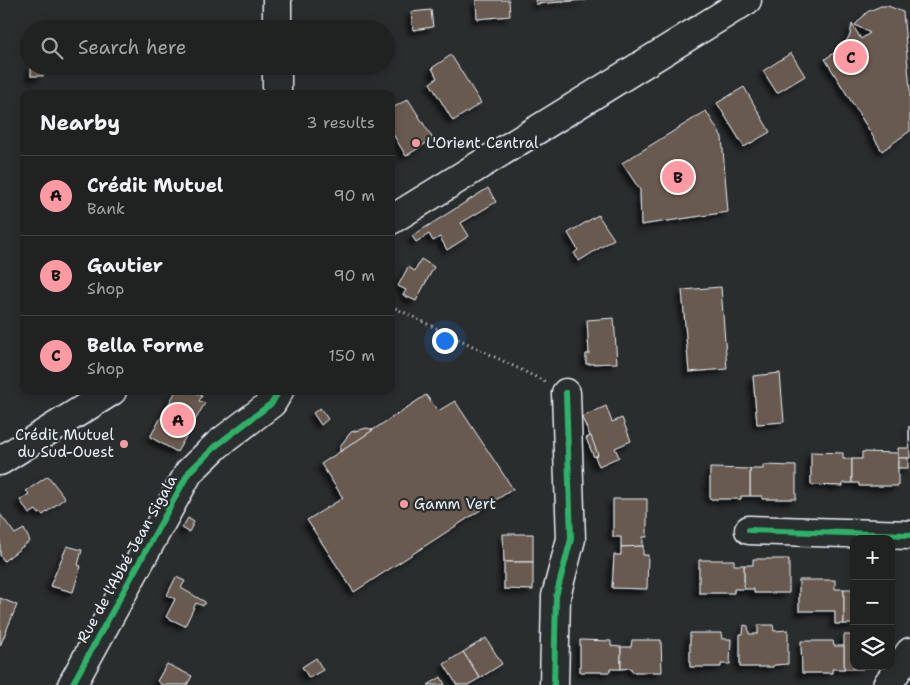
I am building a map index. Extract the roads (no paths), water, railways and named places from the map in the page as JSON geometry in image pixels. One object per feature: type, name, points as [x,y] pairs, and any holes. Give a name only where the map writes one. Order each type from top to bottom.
[{"type":"street","points":[[276,0],[277,20]]},
{"type":"street","points":[[395,218],[747,0]]},
{"type":"street","points":[[277,75],[277,90]]},
{"type":"street","points":[[554,685],[556,596],[571,539],[566,393]]},
{"type":"street","points":[[0,461],[106,395]]},
{"type":"street","name":"Rue de l'Abbé Jean Sigala","points":[[72,685],[189,472],[217,445],[272,403],[277,395]]},
{"type":"street","points":[[749,530],[910,536]]},
{"type":"street","points":[[887,685],[910,652]]},
{"type":"place","name":"Bella Forme","points":[[851,57]]},
{"type":"place","name":"L'Orient Central","points":[[416,143]]},
{"type":"place","name":"Gautier","points":[[678,177]]},
{"type":"place","name":"Crédit Mutuel","points":[[178,420]]},
{"type":"place","name":"Crédit Mutuel du Sud-Ouest","points":[[124,444]]},
{"type":"place","name":"Gamm Vert","points":[[404,504]]}]
